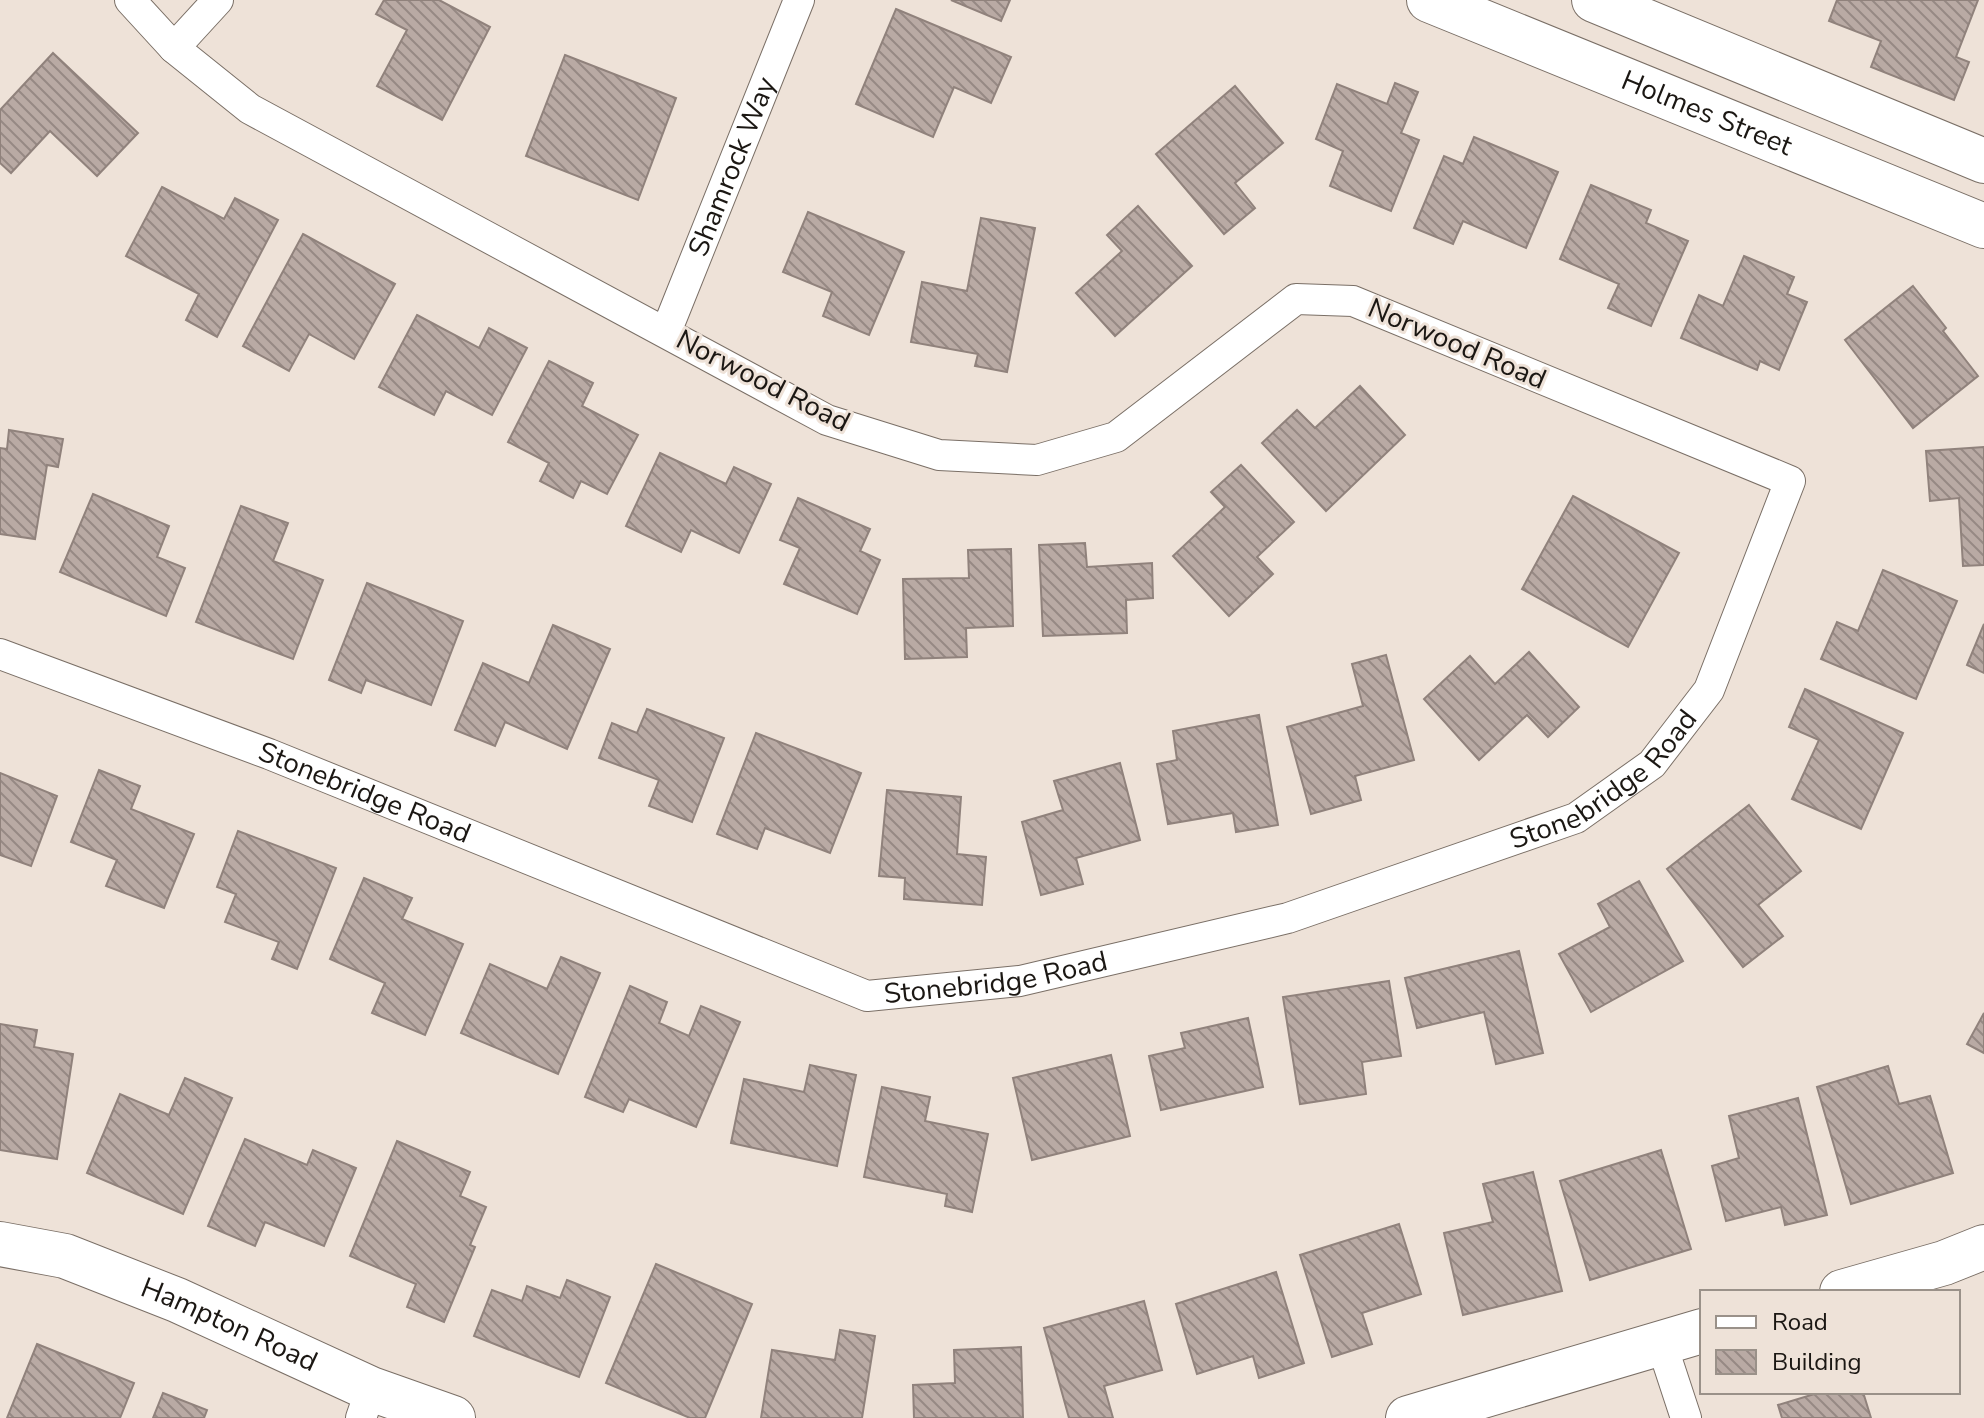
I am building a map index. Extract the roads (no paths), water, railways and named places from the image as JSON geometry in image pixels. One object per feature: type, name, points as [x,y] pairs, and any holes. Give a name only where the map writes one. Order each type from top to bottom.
[{"type":"main road","name":"Holmes Street","points":[[1429,0],[1984,226]]},
{"type":"main road","points":[[1594,0],[1984,161]]},
{"type":"main road","name":"Hampton Road","points":[[0,1244],[65,1256],[177,1300],[366,1404],[453,1418]]},
{"type":"main road","points":[[1849,1290],[1944,1263],[1984,1247]]},
{"type":"main road","points":[[1408,1418],[1682,1336]]},
{"type":"street","name":"Norwood Road","points":[[130,0],[174,48],[250,109],[827,420],[939,455],[1037,460],[1116,437],[1296,299],[1353,301],[1790,481]]},
{"type":"street","points":[[174,48],[218,0]]},
{"type":"street","name":"Shamrock Way","points":[[666,332],[799,0]]},
{"type":"street","name":"Stonebridge Road","points":[[0,654],[269,754],[867,996],[1020,981],[1288,918],[1576,818],[1652,764],[1709,690],[1790,481]]},
{"type":"street","points":[[1682,1336],[1686,1418]]}]
